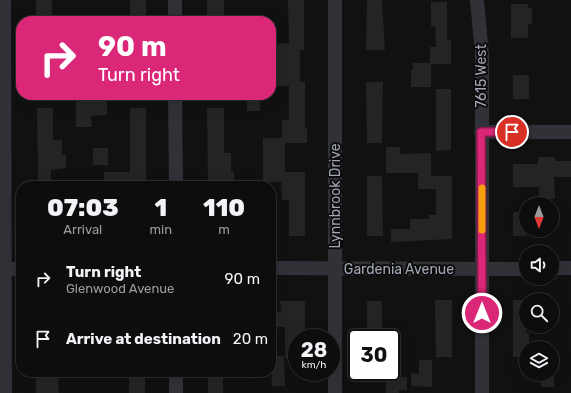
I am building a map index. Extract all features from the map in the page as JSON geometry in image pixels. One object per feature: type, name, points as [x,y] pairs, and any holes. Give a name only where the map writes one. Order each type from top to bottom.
[{"type":"street","points":[[4,0],[3,269],[5,393]]},
{"type":"street","points":[[175,0],[175,16]]},
{"type":"street","name":"Lynnbrook Drive","points":[[335,0],[335,393]]},
{"type":"street","name":"7615 West","points":[[477,0],[482,54],[482,393]]},
{"type":"street","points":[[176,100],[176,181]]},
{"type":"street","points":[[481,132],[571,132]]},
{"type":"street","name":"Gardenia Avenue","points":[[276,268],[519,268]]},
{"type":"street","points":[[559,268],[571,268]]},
{"type":"street","points":[[3,269],[16,269]]},
{"type":"street","points":[[176,377],[176,393]]},
{"type":"building","points":[[36,0],[52,0],[52,16],[36,16]]},
{"type":"building","points":[[130,0],[146,0],[146,16],[130,16]]},
{"type":"building","points":[[207,0],[224,0],[224,16],[207,16]]},
{"type":"building","points":[[288,0],[304,0],[304,50],[300,50],[300,82],[305,82],[305,128],[307,128],[307,143],[285,143],[285,172],[305,172],[305,236],[289,236],[289,200],[282,200],[281,182],[263,181],[263,138],[282,138],[282,120],[289,120],[289,86],[276,86],[276,44],[289,43]]},
{"type":"building","points":[[367,0],[382,0],[385,50],[366,50]]},
{"type":"building","points":[[431,2],[447,2],[447,40],[451,40],[451,64],[431,64],[431,87],[411,87],[411,70],[413,70],[413,63],[430,63],[430,47],[436,47],[435,26],[431,26]]},
{"type":"building","points":[[511,4],[528,4],[528,8],[532,8],[532,24],[528,24],[528,38],[511,38]]},
{"type":"building","points":[[513,75],[529,75],[529,99],[513,99]]},
{"type":"building","points":[[366,82],[383,82],[382,143],[367,143]]},
{"type":"building","points":[[436,89],[451,89],[451,150],[436,151]]},
{"type":"building","points":[[76,100],[107,100],[107,115],[91,116],[92,127],[76,127]]},
{"type":"building","points":[[247,100],[260,100],[260,111],[247,111]]},
{"type":"building","points":[[37,108],[53,108],[53,140],[62,140],[62,155],[66,155],[66,168],[51,170],[51,181],[38,181]]},
{"type":"building","points":[[130,108],[146,108],[146,181],[104,181],[104,172],[130,172]]},
{"type":"building","points":[[207,108],[224,108],[224,153],[231,153],[231,172],[234,172],[234,181],[208,181]]},
{"type":"building","points":[[386,147],[400,147],[400,154],[431,153],[431,176],[452,176],[452,239],[391,242],[391,229],[410,229],[410,219],[429,219],[429,215],[436,215],[436,189],[418,189],[418,173],[386,173]]},
{"type":"building","points":[[93,148],[108,148],[108,165],[93,165]]},
{"type":"building","points":[[538,157],[555,157],[555,161],[571,161],[571,177],[554,177],[555,197],[539,197],[539,187],[513,187],[513,164],[538,164]]},
{"type":"building","points":[[367,176],[382,176],[383,236],[367,236]]},
{"type":"building","points":[[513,212],[519,212],[519,236],[513,236]]},
{"type":"building","points":[[435,300],[452,300],[452,357],[436,357]]},
{"type":"building","points":[[513,300],[519,300],[519,333],[529,333],[529,341],[519,341],[519,357],[513,357]]},
{"type":"building","points":[[280,301],[305,301],[305,329],[288,329],[288,359],[285,359],[285,327],[276,327],[276,312],[281,312]]},
{"type":"building","points":[[367,301],[382,301],[382,329],[367,329]]},
{"type":"building","points":[[276,356],[284,356],[285,386],[272,386],[272,377],[276,377]]},
{"type":"building","points":[[419,360],[432,360],[432,387],[411,386],[411,373],[419,374]]},
{"type":"building","points":[[36,377],[58,377],[59,393],[36,393]]},
{"type":"building","points":[[129,377],[145,377],[145,393],[129,393]]},
{"type":"building","points":[[208,377],[223,377],[223,393],[208,393]]},
{"type":"building","points":[[400,377],[407,377],[407,390],[399,390],[399,393],[386,393],[386,381],[400,381]]},
{"type":"building","points":[[541,381],[554,381],[554,387],[541,387]]},
{"type":"slow traffic","points":[[482,188],[482,230]]},
{"type":"route","points":[[482,313],[481,132],[512,132]]}]
